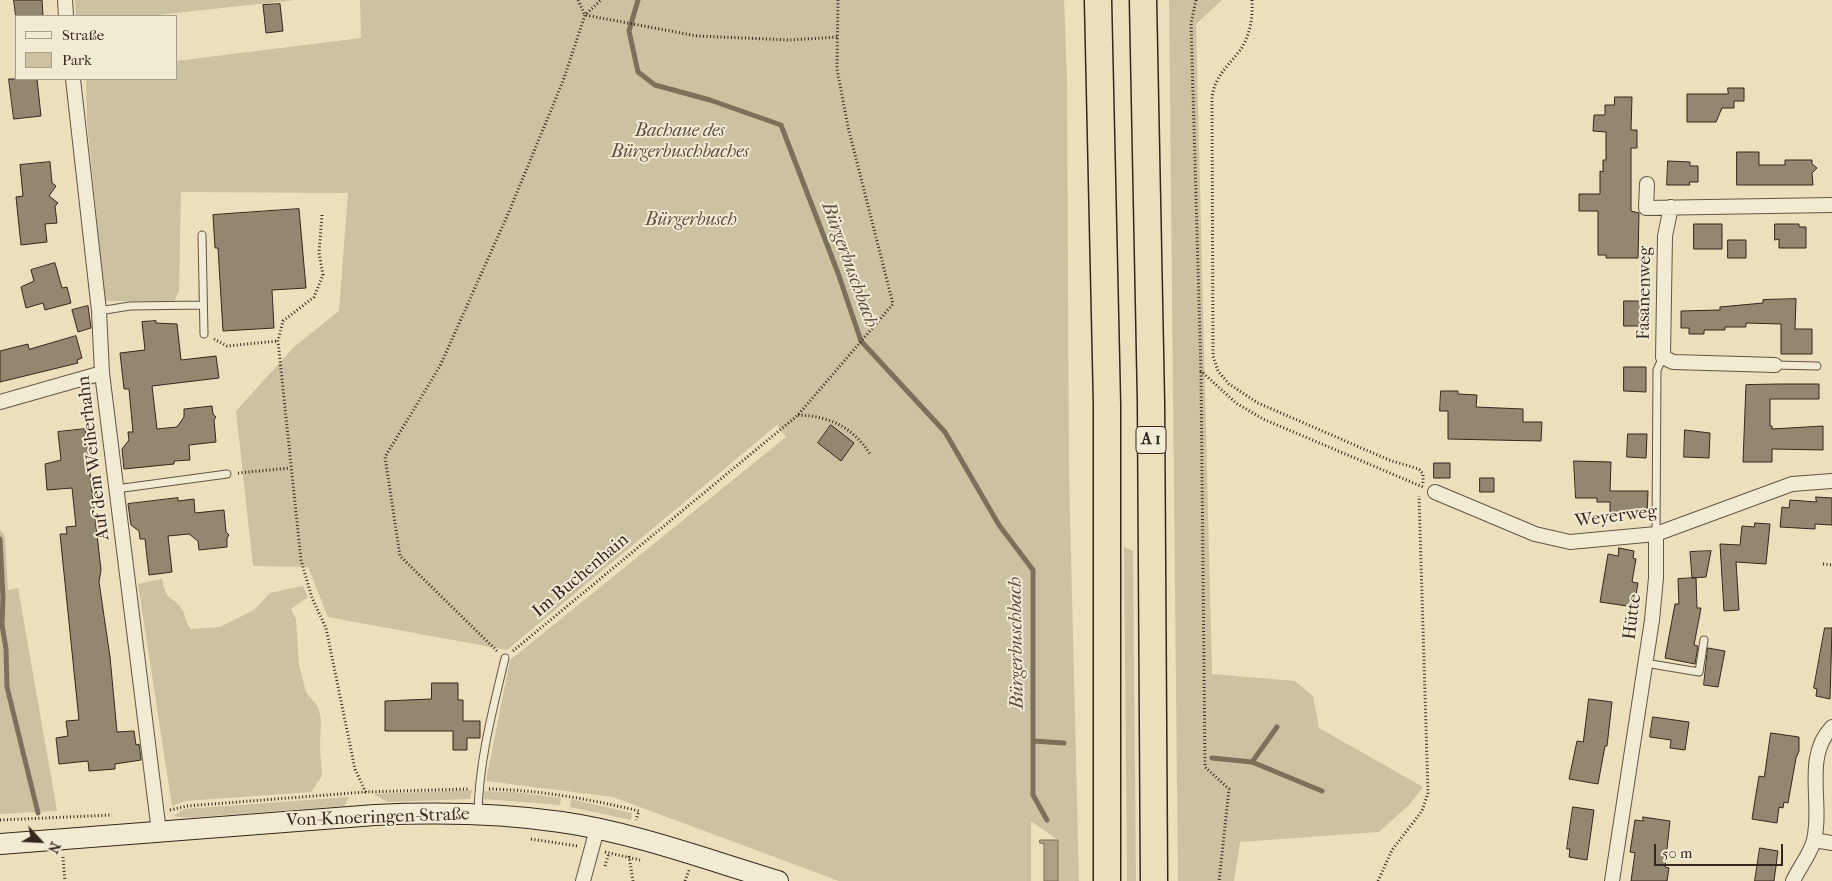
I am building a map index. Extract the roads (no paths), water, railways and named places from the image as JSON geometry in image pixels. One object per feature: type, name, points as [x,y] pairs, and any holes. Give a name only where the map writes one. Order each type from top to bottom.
[{"type":"highway","points":[[1098,0],[1107,404],[1108,881]]},
{"type":"highway","name":"A 1","points":[[1143,0],[1151,402],[1154,881]]},
{"type":"main road","name":"Von-Knoeringen-Straße","points":[[0,844],[374,815],[478,814],[561,822],[597,829],[630,848],[778,881]]},
{"type":"street","points":[[65,0],[66,15]]},
{"type":"street","name":"Auf dem Weiherhahn","points":[[73,80],[99,311],[102,373],[160,832]]},
{"type":"street","points":[[1647,184],[1646,208],[1832,205]]},
{"type":"street","name":"Fasanenweg","points":[[1672,208],[1665,236],[1663,357],[1673,362],[1775,365]]},
{"type":"street","points":[[0,402],[102,373]]},
{"type":"street","name":"Weyerweg","points":[[1428,489],[1535,534],[1570,542],[1656,534],[1778,488],[1792,484],[1832,481]]},
{"type":"street","name":"Hütte","points":[[1612,881],[1656,578],[1656,534]]},
{"type":"street","points":[[1793,881],[1814,840],[1816,757],[1822,740],[1832,727]]},
{"type":"street","points":[[583,881],[597,829]]},
{"type":"street","points":[[1814,840],[1832,843]]},
{"type":"lane","points":[[202,235],[204,334]]},
{"type":"lane","points":[[99,311],[130,306],[203,305]]},
{"type":"lane","name":"Hütte","points":[[1656,534],[1657,370],[1663,357]]},
{"type":"lane","points":[[1775,365],[1817,366]]},
{"type":"lane","points":[[116,489],[227,474]]},
{"type":"lane","points":[[1645,663],[1699,672],[1704,640]]},
{"type":"lane","points":[[478,814],[478,789],[488,730],[505,658]]},
{"type":"waterway","name":"Bürgerbuschbach","points":[[638,0],[629,31],[638,72],[655,85],[710,100],[781,125],[838,273],[861,341],[945,432],[999,525],[1033,570],[1033,795],[1047,820]]},
{"type":"waterway","points":[[0,539],[3,597],[2,625],[6,649],[7,687],[38,813]]},
{"type":"waterway","name":"Bürgerbuschbach","points":[[1252,762],[1277,727]]},
{"type":"waterway","name":"Bürgerbuschbach","points":[[1033,741],[1064,743]]},
{"type":"waterway","name":"Bürgerbuschbach","points":[[1212,758],[1252,762],[1322,791]]},
{"type":"park label","name":"Bachaue des Bürgerbuschbaches","points":[[680,142]]},
{"type":"park label","name":"Bürgerbusch","points":[[691,221]]}]
